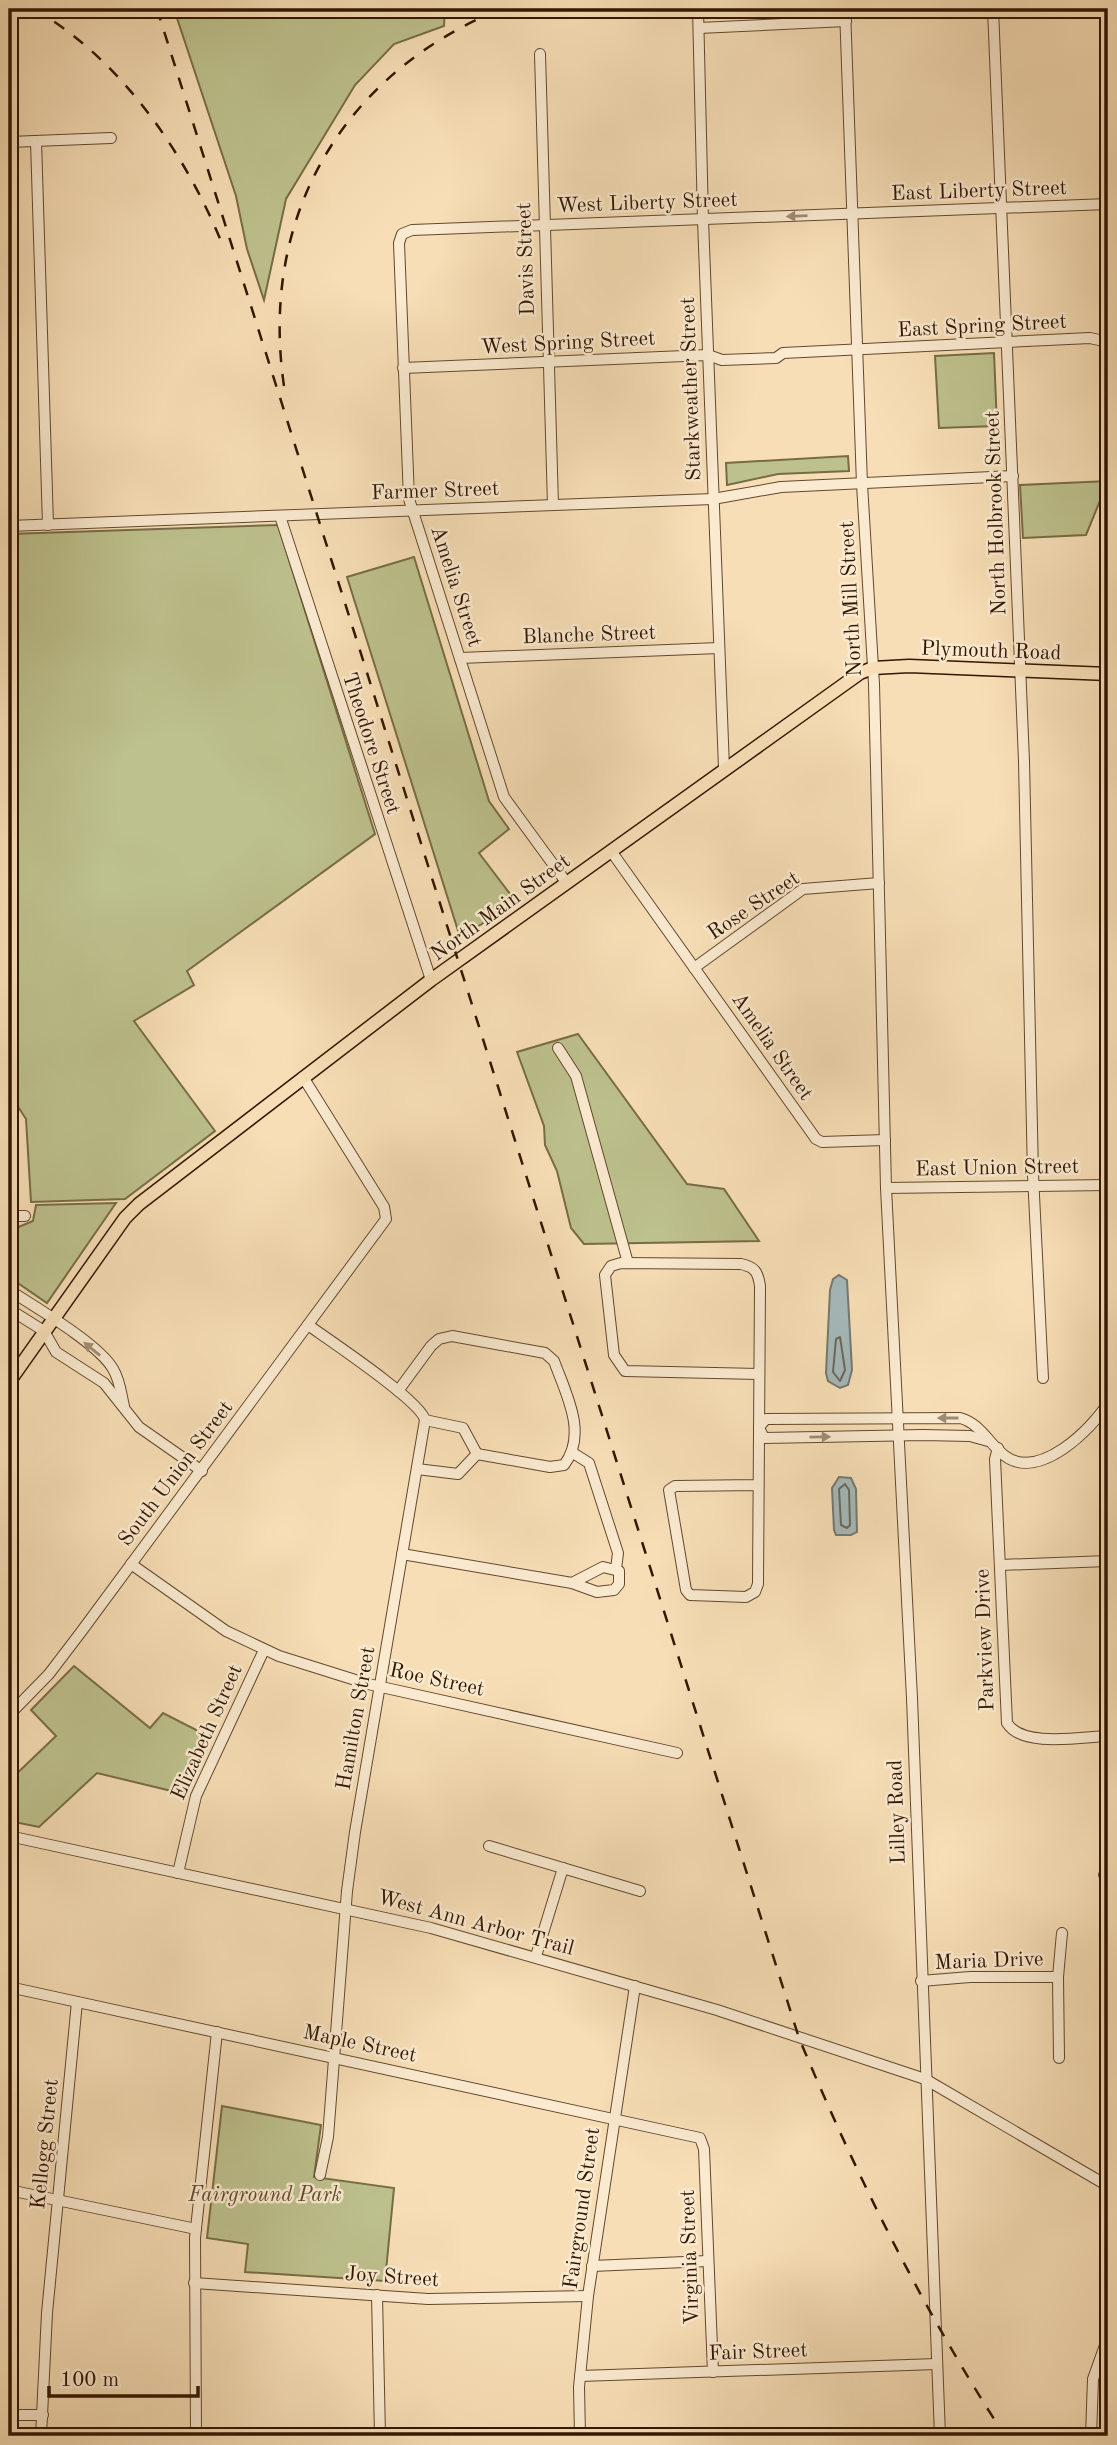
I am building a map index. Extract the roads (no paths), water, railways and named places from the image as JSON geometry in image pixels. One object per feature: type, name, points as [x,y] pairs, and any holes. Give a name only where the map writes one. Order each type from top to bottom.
[{"type":"main road","name":"Plymouth Road","points":[[873,668],[1019,669],[1108,674]]},
{"type":"main road","name":"North Main Street","points":[[9,1382],[125,1218],[158,1189],[431,980],[724,768],[860,673],[873,668]]},
{"type":"street","name":"Starkweather Street","points":[[698,9],[703,220],[724,768]]},
{"type":"street","name":"North Mill Street","points":[[845,9],[862,484],[873,668],[886,1188]]},
{"type":"street","name":"North Holbrook Street","points":[[993,9],[1013,476],[1034,1185],[1043,1378]]},
{"type":"street","points":[[699,28],[846,21]]},
{"type":"street","name":"Davis Street","points":[[540,54],[542,225],[553,505]]},
{"type":"street","points":[[9,142],[111,138]]},
{"type":"street","points":[[36,141],[48,525]]},
{"type":"street","name":"East Liberty Street","points":[[852,214],[1108,204]]},
{"type":"street","name":"West Liberty Street","points":[[402,234],[412,230],[852,214]]},
{"type":"street","name":"Amelia Street","points":[[402,234],[399,243],[408,499],[504,797],[566,882]]},
{"type":"street","name":"East Spring Street","points":[[857,351],[1090,338],[1108,342]]},
{"type":"street","name":"West Spring Street","points":[[403,368],[708,355],[722,360],[776,358],[783,354],[857,351]]},
{"type":"street","name":"Farmer Street","points":[[9,526],[713,499],[781,487],[1013,476]]},
{"type":"street","name":"Theodore Street","points":[[279,516],[431,980]]},
{"type":"street","name":"Blanche Street","points":[[460,658],[719,648]]},
{"type":"street","name":"Amelia Street","points":[[611,851],[818,1141],[884,1140]]},
{"type":"street","name":"Rose Street","points":[[694,968],[803,889],[879,883]]},
{"type":"street","points":[[558,1048],[576,1076],[628,1263]]},
{"type":"street","name":"South Union Street","points":[[9,1715],[49,1674],[384,1223],[386,1211],[303,1077]]},
{"type":"street","name":"East Union Street","points":[[886,1188],[1108,1185]]},
{"type":"street","name":"Lilley Road","points":[[886,1188],[899,1419],[940,2436]]},
{"type":"street","points":[[9,1216],[25,1216]]},
{"type":"street","points":[[758,1485],[675,1486],[669,1490],[686,1590],[691,1595],[746,1597],[755,1592],[758,1485],[759,1427],[760,1286],[758,1274],[752,1266],[628,1263],[611,1266],[605,1275],[614,1355],[625,1371],[759,1374]]},
{"type":"street","points":[[9,1290],[54,1318],[110,1364],[116,1374],[124,1407]]},
{"type":"street","points":[[9,1309],[44,1331],[56,1352],[104,1383],[153,1438],[202,1471]]},
{"type":"street","points":[[308,1325],[424,1412],[425,1420],[464,1429],[477,1454]]},
{"type":"street","points":[[398,1391],[430,1346],[439,1339],[452,1336],[545,1353],[554,1361],[576,1430],[573,1453],[564,1465],[550,1467],[477,1454]]},
{"type":"street","points":[[759,1427],[766,1419],[960,1418],[976,1425],[988,1441],[1016,1461],[1040,1461],[1070,1445],[1090,1428],[1108,1404]]},
{"type":"street","name":"Hamilton Street","points":[[320,2175],[328,2137],[355,1832],[425,1420]]},
{"type":"street","points":[[759,1427],[764,1438],[970,1436],[988,1441]]},
{"type":"street","name":"Parkview Drive","points":[[998,1448],[995,1459],[1005,1716],[1011,1730],[1028,1738],[1108,1736]]},
{"type":"street","points":[[402,1554],[572,1583],[597,1592],[614,1590],[620,1577],[616,1569],[618,1553],[589,1463],[573,1453]]},
{"type":"street","points":[[417,1469],[457,1474],[477,1454]]},
{"type":"street","points":[[1000,1564],[1108,1561]]},
{"type":"street","name":"Roe Street","points":[[131,1564],[226,1631],[264,1650],[380,1686],[677,1754]]},
{"type":"street","points":[[572,1583],[603,1567],[616,1569]]},
{"type":"street","name":"Elizabeth Street","points":[[178,1873],[196,1796],[264,1650]]},
{"type":"street","name":"West Ann Arbor Trail","points":[[9,1836],[347,1909],[536,1956],[635,1986],[925,2079],[1108,2186]]},
{"type":"street","points":[[489,1846],[640,1891]]},
{"type":"street","points":[[536,1956],[563,1868]]},
{"type":"street","name":"Maria Drive","points":[[1059,2058],[1058,1977],[1062,1933]]},
{"type":"street","name":"Maria Drive","points":[[921,1981],[970,1977],[1058,1977]]},
{"type":"street","name":"Fairground Street","points":[[580,2436],[580,2376],[588,2296],[635,1986]]},
{"type":"street","name":"Maple Street","points":[[9,1987],[693,2135],[702,2141]]},
{"type":"street","name":"Kellogg Street","points":[[41,2436],[47,2313],[77,2001]]},
{"type":"street","points":[[196,2436],[196,2229],[216,2032]]},
{"type":"street","name":"Virginia Street","points":[[702,2141],[713,2372]]},
{"type":"street","points":[[9,2190],[196,2229]]},
{"type":"street","points":[[592,2266],[708,2261]]},
{"type":"street","name":"Joy Street","points":[[194,2283],[462,2300],[588,2296]]},
{"type":"street","points":[[377,2295],[380,2436]]},
{"type":"street","points":[[1091,2436],[1093,2379],[1108,2337]]},
{"type":"street","name":"Fair Street","points":[[580,2376],[937,2364]]},
{"type":"street","points":[[9,2415],[43,2415]]},
{"type":"water","points":[[839,1275],[847,1280],[852,1370],[848,1385],[840,1388],[828,1381],[826,1373],[830,1290],[833,1279]]},
{"type":"water","points":[[839,1477],[851,1478],[856,1489],[857,1532],[851,1535],[836,1535],[834,1530],[832,1488]]},
{"type":"railway","points":[[34,9],[95,54],[147,112],[190,177],[223,246]]},
{"type":"railway","points":[[157,9],[799,2038],[844,2141],[893,2242],[946,2340],[1005,2436]]},
{"type":"railway","points":[[284,386],[280,324],[285,264],[300,209],[324,158],[356,112],[397,71],[445,37],[501,9]]},
{"type":"park label","name":"Fairground Park","points":[[265,2194]]}]
